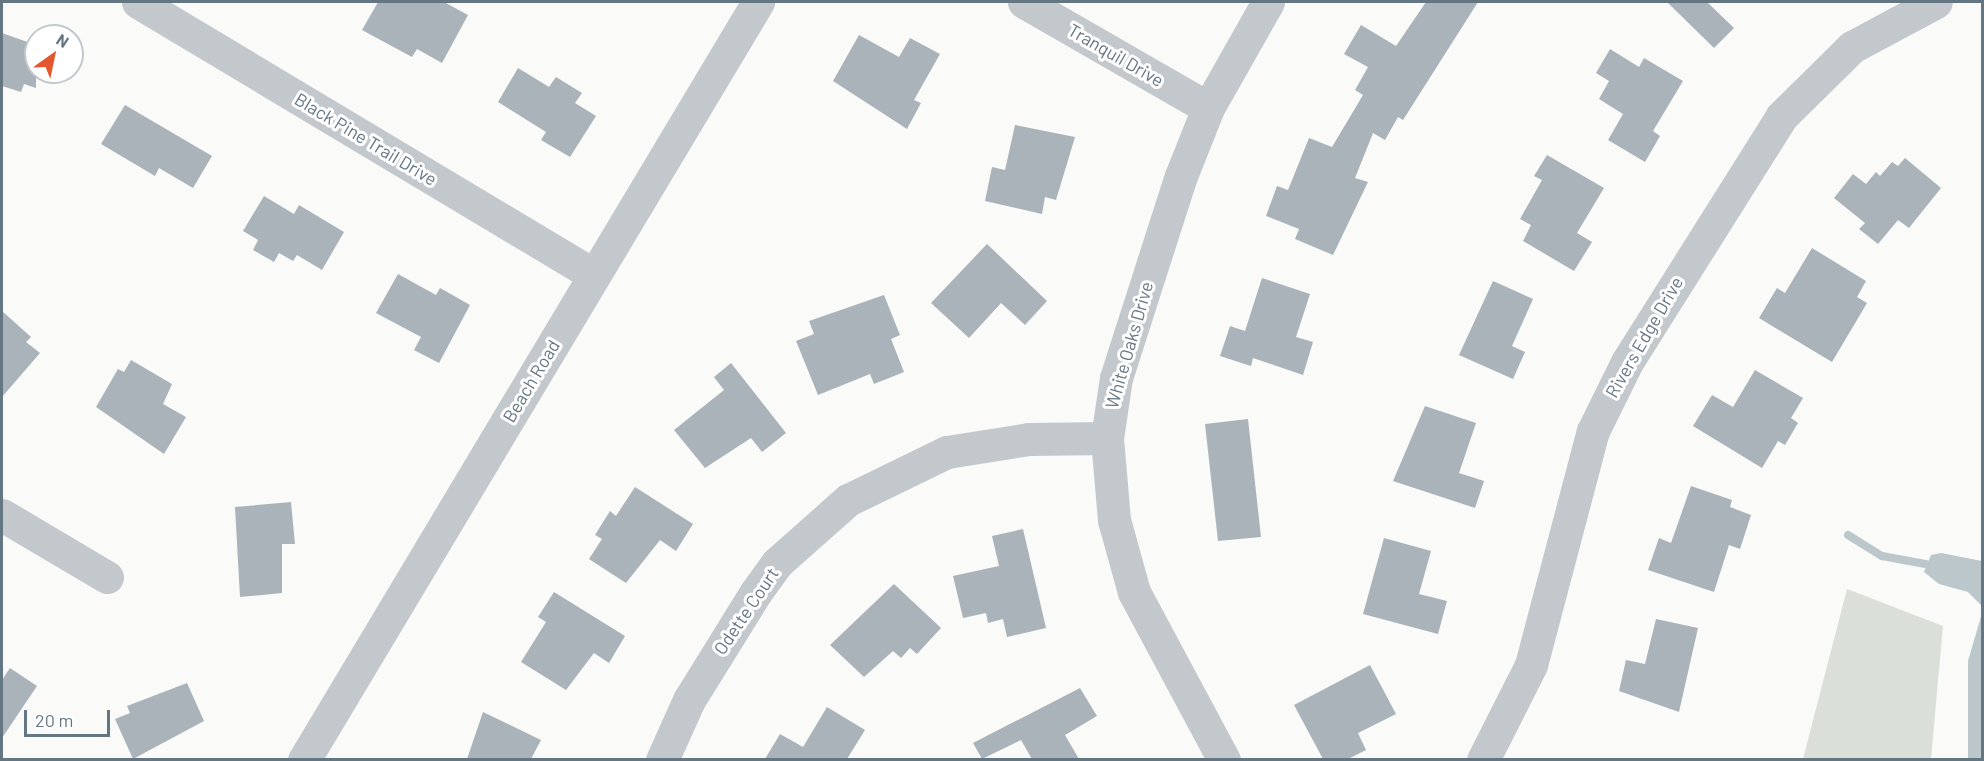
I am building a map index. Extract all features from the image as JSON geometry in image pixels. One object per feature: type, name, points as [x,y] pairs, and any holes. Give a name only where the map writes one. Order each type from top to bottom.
[{"type":"street","name":"Black Pine Trail Drive","points":[[138,2],[594,275]]},
{"type":"street","name":"Beach Road","points":[[304,759],[758,2]]},
{"type":"street","name":"Tranquil Drive","points":[[1024,2],[1208,108]]},
{"type":"street","name":"White Oaks Drive","points":[[1224,759],[1134,592],[1114,520],[1107,438],[1130,332],[1208,108],[1268,2]]},
{"type":"street","name":"Rivers Edge Drive","points":[[1483,759],[1531,665],[1593,431],[1627,362],[1781,117],[1852,46],[1936,2]]},
{"type":"street","name":"Odette Court","points":[[662,759],[689,700],[756,591],[777,563],[848,500],[947,452],[1029,439],[1107,438]]},
{"type":"street","points":[[2,515],[107,577]]},
{"type":"shaded area","points":[[1941,553],[1982,561],[1982,606],[1968,592],[1939,584],[1924,572],[1931,555]]},
{"type":"shaded area","points":[[1847,589],[1943,626],[1931,759],[1803,759]]},
{"type":"shaded area","points":[[1982,613],[1982,759],[1968,759],[1968,661]]},
{"type":"building","points":[[378,2],[444,2],[468,15],[442,63],[417,49],[412,57],[362,30]]},
{"type":"building","points":[[1426,2],[1478,2],[1403,120],[1398,117],[1385,140],[1373,133],[1355,178],[1368,182],[1333,255],[1295,239],[1299,229],[1266,216],[1277,186],[1288,190],[1309,138],[1332,147],[1363,95],[1355,90],[1368,67],[1344,54],[1361,25],[1396,46]]},
{"type":"building","points":[[1667,2],[1707,2],[1734,28],[1714,48]]},
{"type":"building","points":[[2,33],[24,41],[24,84],[21,92],[2,86]]},
{"type":"building","points":[[859,35],[899,57],[910,38],[940,54],[914,100],[921,103],[907,129],[833,81]]},
{"type":"building","points":[[1610,49],[1639,67],[1644,58],[1683,81],[1653,131],[1660,136],[1645,162],[1608,140],[1623,114],[1599,99],[1609,81],[1596,73]]},
{"type":"building","points":[[518,68],[549,87],[556,77],[582,93],[575,103],[596,116],[570,157],[541,140],[546,132],[498,102]]},
{"type":"building","points":[[24,84],[36,84],[36,88]]},
{"type":"building","points":[[125,105],[212,156],[193,188],[159,168],[155,176],[101,144]]},
{"type":"building","points":[[1015,125],[1075,137],[1056,200],[1045,197],[1042,214],[985,201],[992,167],[1005,170]]},
{"type":"building","points":[[1547,155],[1604,188],[1577,233],[1592,242],[1574,271],[1523,241],[1531,225],[1520,219],[1542,180],[1534,176]]},
{"type":"building","points":[[1905,158],[1941,188],[1909,228],[1898,220],[1878,244],[1859,229],[1865,223],[1834,198],[1853,174],[1866,184],[1876,172],[1880,176],[1892,162],[1898,166]]},
{"type":"building","points":[[264,196],[294,214],[299,205],[344,232],[322,270],[297,255],[293,261],[279,253],[274,262],[253,250],[258,240],[243,231]]},
{"type":"building","points":[[987,244],[1047,301],[1025,325],[1001,303],[969,338],[931,303]]},
{"type":"building","points":[[1812,248],[1866,281],[1857,297],[1867,303],[1832,362],[1759,318],[1777,288],[1785,293]]},
{"type":"building","points":[[398,274],[436,295],[440,288],[470,305],[439,363],[414,350],[421,337],[376,313]]},
{"type":"building","points":[[1262,278],[1310,294],[1296,337],[1313,342],[1303,375],[1253,358],[1251,366],[1220,356],[1230,326],[1245,331]]},
{"type":"building","points":[[1493,281],[1533,299],[1512,346],[1525,352],[1513,379],[1459,355]]},
{"type":"building","points":[[884,295],[900,335],[891,339],[904,372],[874,384],[870,374],[818,395],[796,341],[814,334],[809,321]]},
{"type":"building","points":[[2,311],[31,337],[26,342],[40,353],[2,397]]},
{"type":"building","points":[[131,360],[172,384],[163,404],[186,417],[164,454],[96,407],[118,369],[124,372]]},
{"type":"building","points":[[731,363],[786,433],[762,452],[751,438],[705,468],[674,430],[724,390],[714,377]]},
{"type":"building","points":[[1755,370],[1803,398],[1791,418],[1798,423],[1785,445],[1778,441],[1762,468],[1693,426],[1712,395],[1733,407]]},
{"type":"building","points":[[1425,406],[1476,423],[1459,473],[1484,481],[1475,508],[1393,481]]},
{"type":"building","points":[[1248,419],[1261,537],[1218,541],[1205,424]]},
{"type":"building","points":[[1691,486],[1732,500],[1730,507],[1751,515],[1740,549],[1729,545],[1714,592],[1648,570],[1659,538],[1671,543]]},
{"type":"building","points":[[635,487],[693,524],[676,551],[660,540],[626,583],[589,559],[602,539],[595,535],[610,511],[616,516]]},
{"type":"building","points":[[291,502],[295,544],[282,544],[282,593],[240,597],[235,507]]},
{"type":"building","points":[[1023,529],[1046,628],[1007,637],[1003,619],[988,623],[986,613],[963,618],[953,576],[999,566],[992,536]]},
{"type":"building","points":[[1384,538],[1431,551],[1419,594],[1447,601],[1438,634],[1363,614]]},
{"type":"building","points":[[894,584],[941,628],[917,654],[910,648],[901,658],[893,651],[864,677],[830,645]]},
{"type":"building","points":[[554,592],[625,636],[609,663],[594,653],[566,690],[521,662],[546,622],[538,617]]},
{"type":"building","points":[[1656,619],[1698,628],[1679,712],[1619,691],[1626,660],[1645,664]]},
{"type":"building","points":[[1370,665],[1396,714],[1358,733],[1366,750],[1348,759],[1323,759],[1294,705]]},
{"type":"building","points":[[10,668],[37,686],[2,738],[2,680]]},
{"type":"building","points":[[187,683],[204,721],[133,759],[115,719],[130,713],[127,706]]},
{"type":"building","points":[[1080,688],[1097,716],[1065,735],[1079,759],[1032,759],[1021,740],[982,759],[973,743]]},
{"type":"building","points":[[827,707],[865,730],[847,759],[765,759],[780,734],[803,747]]},
{"type":"building","points":[[483,712],[541,740],[531,759],[467,759]]},
{"type":"waterway","points":[[1848,535],[1882,556],[1936,566]]}]
